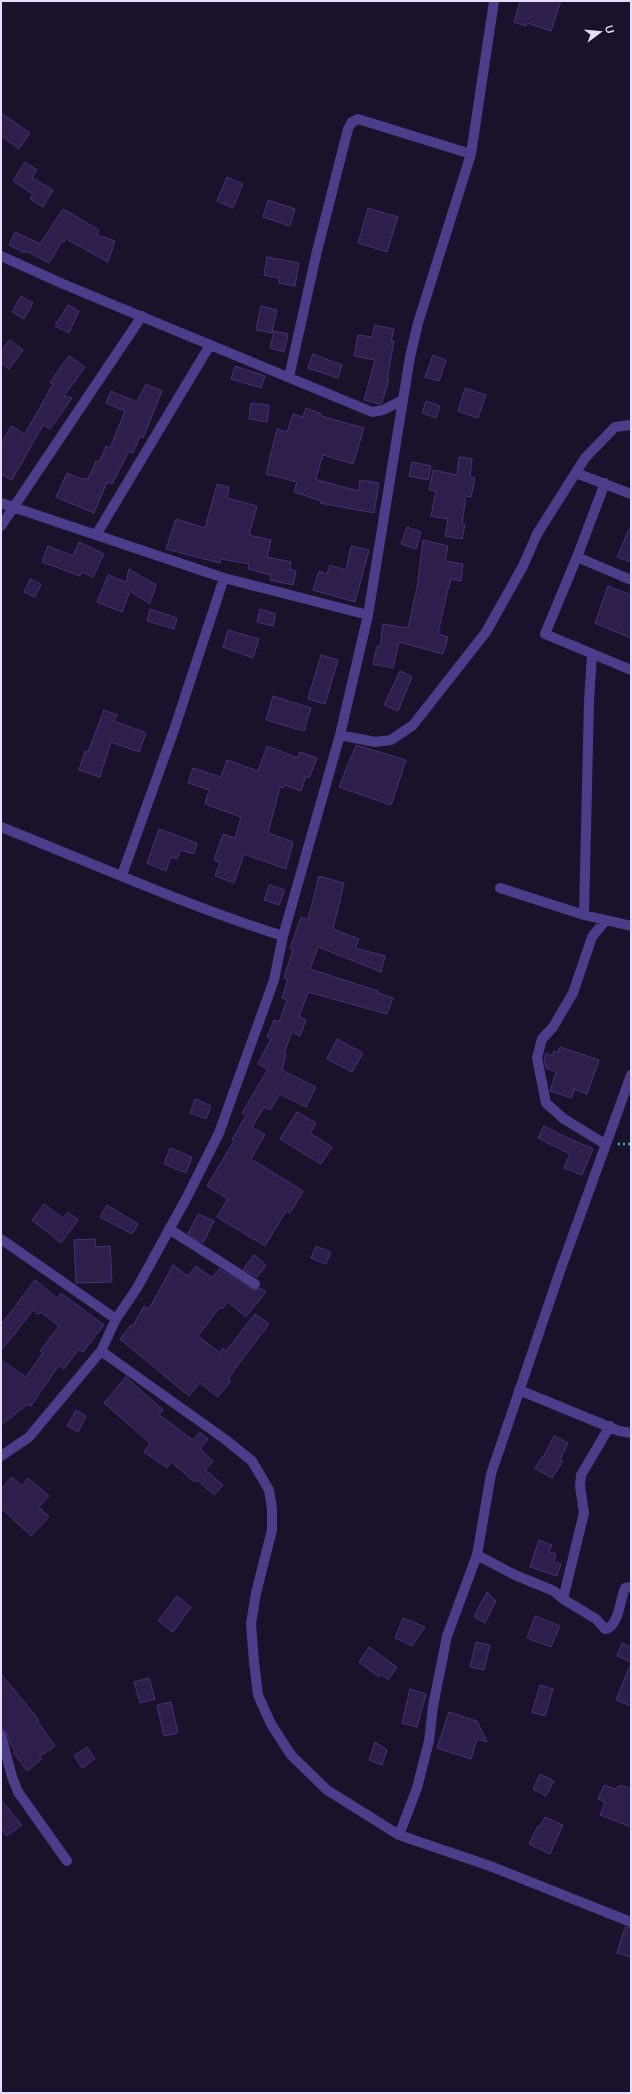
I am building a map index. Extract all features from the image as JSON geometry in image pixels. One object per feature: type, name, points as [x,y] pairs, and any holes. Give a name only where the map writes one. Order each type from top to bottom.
[{"type":"street","points":[[1,1456],[29,1437],[101,1351],[116,1319],[137,1288],[169,1229],[218,1133],[274,980],[283,936],[340,735],[368,615],[410,357],[418,323],[471,154],[494,1]]},
{"type":"street","points":[[289,377],[317,251],[348,129],[352,122],[358,119],[471,154]]},
{"type":"street","points":[[1,252],[142,316],[372,412],[383,410],[403,400]]},
{"type":"street","points":[[1,526],[142,316]]},
{"type":"street","points":[[96,535],[210,345]]},
{"type":"street","points":[[340,735],[374,742],[391,740],[413,725],[486,632],[523,566],[537,534],[585,458],[615,427],[631,426]]},
{"type":"street","points":[[576,473],[631,494]]},
{"type":"street","points":[[605,483],[578,557],[545,634],[631,670]]},
{"type":"street","points":[[1,503],[224,578],[368,615]]},
{"type":"street","points":[[578,557],[631,580]]},
{"type":"street","points":[[122,875],[174,730],[224,578]]},
{"type":"street","points":[[584,915],[588,700],[592,654]]},
{"type":"street","points":[[1,827],[236,922],[283,936]]},
{"type":"street","points":[[500,888],[584,915],[631,926]]},
{"type":"street","points":[[605,921],[592,937],[573,993],[553,1027],[542,1039],[537,1058],[546,1103],[564,1119],[605,1144]]},
{"type":"street","points":[[400,1834],[417,1788],[429,1742],[435,1698],[447,1636],[476,1555],[491,1474],[605,1144],[631,1075]]},
{"type":"street","points":[[169,1229],[255,1284]]},
{"type":"street","points":[[1,1239],[116,1319]]},
{"type":"street","points":[[101,1351],[226,1440],[252,1462],[269,1490],[272,1509],[272,1530],[256,1593],[251,1624],[258,1695],[271,1724],[291,1754],[326,1790],[400,1834],[490,1866],[631,1922]]},
{"type":"street","points":[[519,1390],[631,1433]]},
{"type":"street","points":[[563,1599],[584,1513],[580,1486],[581,1475],[610,1426]]},
{"type":"street","points":[[476,1555],[515,1575],[554,1591],[563,1599],[596,1619],[605,1629],[609,1629],[614,1624],[625,1588],[631,1587]]},
{"type":"street","points":[[1,1735],[18,1792],[67,1861]]},
{"type":"building","points":[[520,1],[561,1],[551,31],[527,23],[526,26],[514,22]]},
{"type":"building","points":[[1,113],[30,133],[19,149],[1,136]]},
{"type":"building","points":[[25,162],[37,170],[32,178],[53,190],[43,207],[30,199],[33,194],[13,181]]},
{"type":"building","points":[[227,177],[243,184],[233,208],[217,201]]},
{"type":"building","points":[[268,200],[295,209],[290,226],[263,217]]},
{"type":"building","points":[[368,208],[398,217],[387,252],[358,243]]},
{"type":"building","points":[[63,209],[99,230],[97,235],[115,241],[108,262],[66,239],[64,242],[62,241],[49,263],[26,251],[25,253],[9,245],[15,232],[40,244]]},
{"type":"building","points":[[267,257],[299,263],[295,286],[279,283],[280,278],[264,275]]},
{"type":"building","points":[[21,296],[33,303],[24,319],[12,312]]},
{"type":"building","points":[[68,305],[79,311],[69,333],[55,326]]},
{"type":"building","points":[[261,306],[277,310],[272,333],[256,330]]},
{"type":"building","points":[[375,325],[394,329],[391,341],[394,341],[387,379],[389,379],[382,403],[379,404],[364,400],[375,360],[354,356],[358,335],[372,337]]},
{"type":"building","points":[[274,331],[288,334],[284,352],[270,348]]},
{"type":"building","points":[[10,340],[23,350],[9,369],[1,363],[1,351]]},
{"type":"building","points":[[313,354],[342,365],[338,378],[308,368]]},
{"type":"building","points":[[433,355],[446,360],[439,381],[425,377]]},
{"type":"building","points":[[69,356],[85,367],[64,396],[72,398],[50,429],[43,425],[12,480],[1,474],[1,444],[11,426],[25,434],[53,384],[50,382]]},
{"type":"building","points":[[235,366],[265,376],[261,388],[231,379]]},
{"type":"building","points":[[146,384],[162,391],[143,438],[140,436],[133,453],[129,451],[112,484],[107,482],[94,513],[56,497],[67,473],[84,480],[85,478],[88,479],[96,461],[99,462],[106,446],[110,448],[125,411],[106,403],[111,391],[137,402]]},
{"type":"building","points":[[465,388],[486,395],[478,418],[458,411]]},
{"type":"building","points":[[426,401],[440,406],[436,418],[422,413]]},
{"type":"building","points":[[251,403],[269,405],[267,422],[249,419]]},
{"type":"building","points":[[306,408],[322,414],[321,416],[364,428],[353,464],[323,455],[316,478],[317,480],[359,491],[360,480],[379,483],[374,513],[320,503],[321,501],[294,492],[297,482],[266,474],[277,429],[287,432],[293,414],[303,417]]},
{"type":"building","points":[[459,457],[472,459],[470,477],[475,478],[471,497],[466,496],[462,524],[465,525],[462,539],[445,536],[448,519],[431,516],[436,491],[429,490],[433,470],[457,475]]},
{"type":"building","points":[[412,462],[431,466],[428,480],[409,476]]},
{"type":"building","points":[[217,484],[229,487],[227,498],[257,506],[249,535],[271,540],[267,557],[291,562],[290,569],[296,571],[293,585],[270,580],[271,575],[248,569],[249,564],[221,559],[220,563],[166,549],[176,519],[205,528]]},
{"type":"building","points":[[631,525],[631,562],[617,557]]},
{"type":"building","points":[[407,527],[421,532],[416,549],[401,544]]},
{"type":"building","points":[[423,540],[448,546],[445,561],[463,564],[461,581],[451,579],[447,593],[438,634],[448,637],[443,654],[399,642],[393,668],[373,664],[377,646],[380,647],[383,624],[408,628],[417,588]]},
{"type":"building","points":[[79,542],[104,554],[93,577],[82,572],[80,576],[42,562],[48,546],[73,556]]},
{"type":"building","points":[[351,546],[369,550],[355,602],[313,590],[319,571],[327,574],[330,565],[346,570]]},
{"type":"building","points":[[129,569],[156,585],[150,604],[130,591],[122,612],[97,602],[108,575],[126,582]]},
{"type":"building","points":[[30,579],[41,584],[35,597],[24,592]]},
{"type":"building","points":[[608,586],[631,595],[631,638],[595,623]]},
{"type":"building","points":[[150,609],[177,618],[174,629],[147,621]]},
{"type":"building","points":[[260,609],[276,614],[273,626],[257,622]]},
{"type":"building","points":[[228,630],[259,639],[253,658],[223,647]]},
{"type":"building","points":[[321,655],[338,660],[325,704],[308,699]]},
{"type":"building","points":[[400,671],[412,677],[398,711],[384,705]]},
{"type":"building","points":[[273,696],[311,708],[304,731],[266,720]]},
{"type":"building","points":[[104,710],[117,715],[114,721],[146,733],[139,752],[111,742],[100,777],[79,770],[85,751],[88,752]]},
{"type":"building","points":[[356,745],[406,760],[391,805],[339,787]]},
{"type":"building","points":[[267,746],[298,758],[300,752],[317,758],[309,778],[306,776],[301,791],[285,785],[283,788],[280,787],[268,833],[293,842],[286,869],[244,854],[234,883],[215,876],[220,862],[214,860],[223,834],[235,838],[241,817],[205,804],[209,790],[188,783],[193,768],[221,777],[227,760],[258,771]]},
{"type":"building","points":[[159,829],[197,843],[194,854],[181,850],[177,859],[171,857],[166,871],[147,863]]},
{"type":"building","points":[[319,876],[344,883],[333,929],[359,939],[355,948],[385,956],[381,972],[318,947],[310,969],[378,991],[378,993],[393,998],[387,1014],[308,992],[299,1017],[306,1020],[300,1036],[292,1032],[284,1053],[286,1054],[282,1070],[316,1087],[306,1107],[280,1094],[270,1110],[264,1107],[252,1127],[265,1135],[251,1159],[303,1191],[290,1213],[286,1211],[265,1246],[217,1217],[228,1199],[207,1186],[234,1141],[232,1140],[246,1116],[242,1113],[268,1069],[258,1064],[271,1039],[267,1037],[274,1020],[279,1022],[287,1000],[282,998],[288,979],[284,978],[293,949],[290,948],[301,917],[308,920]]},
{"type":"building","points":[[269,885],[285,890],[279,905],[264,900]]},
{"type":"building","points":[[337,1039],[363,1053],[352,1072],[327,1059]]},
{"type":"building","points":[[560,1047],[599,1060],[587,1094],[574,1089],[572,1098],[550,1091],[556,1072],[546,1068],[544,1059],[546,1053],[553,1056],[554,1051],[558,1053]]},
{"type":"building","points":[[195,1099],[211,1106],[206,1119],[190,1113]]},
{"type":"building","points":[[297,1112],[316,1123],[310,1133],[332,1147],[321,1164],[280,1139]]},
{"type":"building","points":[[544,1126],[593,1149],[582,1175],[564,1168],[570,1154],[538,1138]]},
{"type":"building","points":[[170,1148],[192,1157],[186,1173],[164,1164]]},
{"type":"building","points":[[44,1204],[63,1218],[68,1212],[78,1220],[61,1243],[32,1220]]},
{"type":"building","points":[[107,1205],[138,1224],[132,1234],[100,1217]]},
{"type":"building","points":[[198,1214],[214,1221],[203,1243],[188,1234]]},
{"type":"building","points":[[95,1239],[96,1247],[110,1246],[112,1282],[76,1283],[74,1240]]},
{"type":"building","points":[[316,1246],[331,1252],[326,1264],[311,1258]]},
{"type":"building","points":[[254,1255],[266,1265],[257,1277],[243,1269]]},
{"type":"building","points":[[173,1265],[188,1276],[196,1266],[212,1278],[219,1269],[252,1289],[255,1290],[260,1288],[266,1292],[246,1317],[228,1302],[222,1309],[220,1307],[198,1336],[220,1353],[223,1348],[226,1351],[255,1314],[269,1324],[228,1379],[231,1381],[218,1397],[200,1383],[189,1396],[120,1339],[131,1325],[133,1326],[144,1306],[149,1309]]},
{"type":"building","points":[[35,1280],[57,1298],[61,1293],[104,1325],[83,1352],[79,1349],[64,1369],[59,1365],[31,1406],[28,1404],[1,1425],[1,1360],[26,1377],[43,1353],[40,1351],[59,1326],[41,1312],[38,1315],[33,1310],[1,1351],[1,1325]]},
{"type":"building","points":[[126,1377],[163,1410],[159,1415],[193,1440],[200,1432],[208,1439],[200,1449],[213,1461],[205,1470],[223,1485],[214,1495],[197,1480],[195,1482],[171,1462],[167,1468],[144,1452],[150,1443],[104,1403]]},
{"type":"building","points":[[76,1410],[86,1416],[78,1432],[67,1426]]},
{"type":"building","points":[[554,1436],[568,1443],[560,1460],[563,1461],[552,1478],[535,1468],[544,1456]]},
{"type":"building","points":[[12,1477],[22,1486],[28,1478],[49,1496],[39,1507],[49,1517],[31,1536],[1,1508],[1,1489]]},
{"type":"building","points":[[539,1540],[552,1545],[549,1552],[556,1554],[554,1562],[561,1564],[557,1576],[530,1567]]},
{"type":"building","points":[[487,1592],[496,1601],[485,1623],[474,1617]]},
{"type":"building","points":[[177,1596],[191,1607],[173,1632],[158,1621]]},
{"type":"building","points":[[535,1616],[560,1626],[551,1647],[527,1638]]},
{"type":"building","points":[[403,1618],[425,1627],[412,1646],[395,1638]]},
{"type":"building","points":[[476,1642],[490,1645],[484,1670],[470,1667]]},
{"type":"building","points":[[622,1643],[631,1647],[631,1662],[617,1656]]},
{"type":"building","points":[[369,1647],[397,1667],[388,1680],[381,1674],[379,1677],[359,1662]]},
{"type":"building","points":[[631,1663],[631,1706],[616,1700]]},
{"type":"building","points":[[1,1674],[39,1720],[37,1721],[55,1746],[39,1757],[42,1759],[27,1771],[13,1752],[15,1750],[10,1744],[6,1731],[1,1729]]},
{"type":"building","points":[[149,1678],[155,1699],[140,1703],[134,1682]]},
{"type":"building","points":[[540,1685],[553,1689],[545,1716],[532,1712]]},
{"type":"building","points":[[410,1689],[426,1694],[417,1727],[402,1723]]},
{"type":"building","points":[[171,1702],[178,1733],[164,1736],[157,1705]]},
{"type":"building","points":[[449,1712],[477,1721],[487,1742],[477,1739],[471,1759],[437,1748]]},
{"type":"building","points":[[375,1742],[387,1750],[382,1765],[369,1760]]},
{"type":"building","points":[[87,1747],[95,1759],[82,1768],[74,1756]]},
{"type":"building","points":[[540,1774],[554,1781],[546,1796],[533,1789]]},
{"type":"building","points":[[604,1785],[615,1789],[620,1785],[631,1789],[631,1827],[600,1815],[605,1802],[598,1799]]},
{"type":"building","points":[[1,1800],[22,1825],[7,1836],[1,1829]]},
{"type":"building","points":[[545,1817],[563,1825],[550,1854],[529,1844],[538,1826],[540,1827]]},
{"type":"building","points":[[625,1927],[631,1928],[631,1957],[617,1953]]}]
